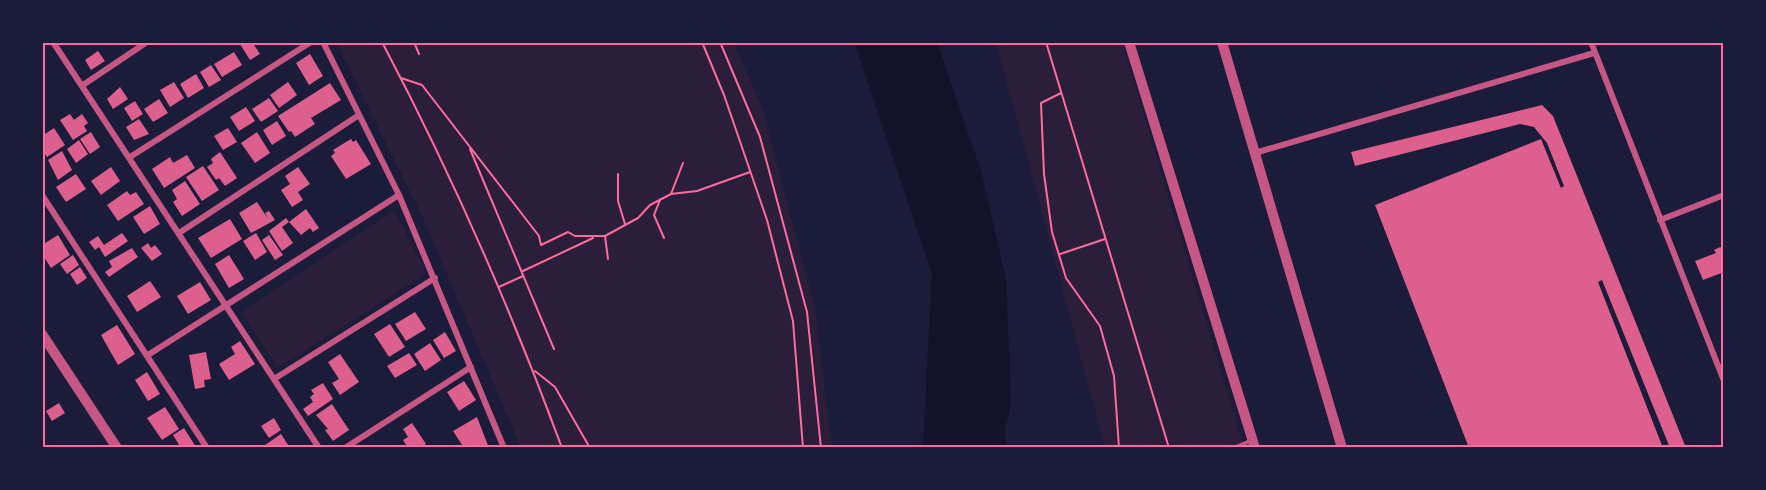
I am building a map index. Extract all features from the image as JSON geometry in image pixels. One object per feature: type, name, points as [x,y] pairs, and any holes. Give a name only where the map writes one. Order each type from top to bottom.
[{"type":"street","points":[[53,42],[319,448]]},
{"type":"street","points":[[83,85],[147,42]]},
{"type":"street","points":[[130,157],[311,42]]},
{"type":"street","points":[[323,42],[399,195],[504,448]]},
{"type":"street","points":[[1129,42],[1254,444]]},
{"type":"street","points":[[1222,42],[1342,448]]},
{"type":"street","points":[[1591,42],[1724,381]]},
{"type":"street","points":[[1255,153],[1594,53]]},
{"type":"street","points":[[179,233],[359,115]]},
{"type":"street","points":[[42,195],[207,448]]},
{"type":"street","points":[[148,355],[399,195]]},
{"type":"street","points":[[1660,220],[1724,195]]},
{"type":"street","points":[[274,379],[435,278]]},
{"type":"street","points":[[42,334],[117,448]]},
{"type":"street","points":[[345,448],[471,367]]},
{"type":"lane","points":[[1234,448],[1254,444]]},
{"type":"path","points":[[383,42],[469,219],[533,369],[562,448]]},
{"type":"path","points":[[414,42],[419,54]]},
{"type":"path","points":[[702,42],[724,95],[767,220],[793,321],[803,448]]},
{"type":"path","points":[[720,42],[760,137],[807,312],[821,448]]},
{"type":"path","points":[[1046,42],[1169,448]]},
{"type":"path","points":[[401,78],[422,85],[539,236],[541,245],[568,232],[575,237],[605,237],[670,194],[697,191],[750,172]]},
{"type":"path","points":[[1061,93],[1041,103],[1044,174],[1052,232],[1066,278],[1101,326],[1114,376],[1119,448]]},
{"type":"path","points":[[468,144],[554,349]]},
{"type":"path","points":[[670,194],[683,163]]},
{"type":"path","points":[[618,174],[618,201],[625,225]]},
{"type":"path","points":[[660,200],[654,215],[664,238]]},
{"type":"path","points":[[522,272],[596,237]]},
{"type":"path","points":[[605,237],[608,259]]},
{"type":"path","points":[[1060,254],[1105,239]]},
{"type":"path","points":[[498,287],[523,276]]},
{"type":"path","points":[[533,369],[555,387],[590,448]]},
{"type":"shaded area","points":[[336,42],[733,42],[763,109],[815,308],[832,448],[521,448],[422,216]]},
{"type":"shaded area","points":[[854,42],[937,42],[981,171],[1006,279],[1011,404],[1005,430],[1006,448],[923,448],[932,274]]},
{"type":"shaded area","points":[[996,42],[1122,42],[1244,448],[1105,448]]},
{"type":"shaded area","points":[[393,212],[397,215],[425,270],[423,276],[282,365],[276,365],[243,315],[244,310]]},
{"type":"building","points":[[252,42],[260,54],[250,60],[240,44]]},
{"type":"building","points":[[98,51],[105,61],[91,70],[85,60]]},
{"type":"building","points":[[234,52],[242,65],[222,77],[214,64]]},
{"type":"building","points":[[310,54],[323,76],[309,85],[296,63]]},
{"type":"building","points":[[211,65],[221,80],[209,87],[200,72]]},
{"type":"building","points":[[196,74],[204,88],[188,98],[180,84]]},
{"type":"building","points":[[174,82],[184,98],[170,107],[160,90]]},
{"type":"building","points":[[288,82],[297,95],[279,108],[270,95]]},
{"type":"building","points":[[330,83],[341,100],[311,118],[315,124],[295,137],[278,116]]},
{"type":"building","points":[[120,87],[128,99],[113,109],[107,99]]},
{"type":"building","points":[[269,98],[278,111],[261,122],[252,109]]},
{"type":"building","points":[[159,99],[168,113],[153,122],[144,109]]},
{"type":"building","points":[[135,101],[143,114],[132,121],[124,108]]},
{"type":"building","points":[[1542,105],[1553,116],[1686,448],[1670,448],[1602,280],[1598,282],[1663,448],[1469,448],[1375,205],[1541,139],[1561,188],[1564,186],[1547,143],[1534,127],[1520,124],[1355,166],[1351,152]]},
{"type":"building","points":[[246,107],[255,121],[239,131],[230,117]]},
{"type":"building","points":[[70,114],[74,120],[82,114],[88,123],[84,126],[87,131],[73,140],[60,120]]},
{"type":"building","points":[[139,119],[149,134],[134,140],[126,127]]},
{"type":"building","points":[[277,121],[286,136],[272,145],[263,130]]},
{"type":"building","points":[[54,128],[65,145],[47,157],[42,150],[42,136]]},
{"type":"building","points":[[228,128],[237,142],[223,150],[214,136]]},
{"type":"building","points":[[91,132],[100,147],[90,154],[80,139]]},
{"type":"building","points":[[257,132],[270,153],[255,163],[241,143]]},
{"type":"building","points":[[351,139],[353,142],[356,140],[371,164],[346,179],[331,156],[335,153],[333,150]]},
{"type":"building","points":[[79,140],[88,154],[76,163],[67,149]]},
{"type":"building","points":[[62,151],[72,170],[58,180],[48,160]]},
{"type":"building","points":[[220,152],[237,178],[225,186],[219,178],[216,180],[207,167],[213,163],[211,159]]},
{"type":"building","points":[[187,155],[195,168],[164,188],[152,169],[170,157],[173,163]]},
{"type":"building","points":[[203,166],[219,190],[202,201],[186,177]]},
{"type":"building","points":[[111,167],[120,181],[101,195],[91,181]]},
{"type":"building","points":[[298,167],[310,184],[298,192],[303,200],[292,207],[281,190],[290,184],[285,176]]},
{"type":"building","points":[[76,174],[86,189],[66,202],[56,187]]},
{"type":"building","points":[[185,181],[200,204],[182,216],[173,202],[177,199],[172,190]]},
{"type":"building","points":[[127,191],[130,195],[136,192],[144,204],[118,221],[107,205]]},
{"type":"building","points":[[257,202],[268,219],[265,213],[269,211],[275,220],[251,233],[239,213]]},
{"type":"building","points":[[150,206],[160,224],[144,234],[133,217]]},
{"type":"building","points":[[306,209],[319,228],[313,232],[310,228],[301,235],[289,222]]},
{"type":"building","points":[[286,218],[289,222],[282,227],[293,243],[282,251],[269,231]]},
{"type":"building","points":[[230,219],[242,239],[211,258],[198,238]]},
{"type":"building","points":[[122,233],[128,241],[105,257],[99,247],[95,250],[89,242],[98,236],[104,245]]},
{"type":"building","points":[[256,233],[267,252],[255,260],[243,241]]},
{"type":"building","points":[[58,235],[70,255],[51,268],[42,254],[42,245]]},
{"type":"building","points":[[269,235],[283,255],[275,260],[262,240]]},
{"type":"building","points":[[148,243],[151,248],[155,245],[162,254],[152,261],[141,248]]},
{"type":"building","points":[[1720,247],[1724,250],[1724,272],[1703,280],[1695,261],[1716,253],[1714,250]]},
{"type":"building","points":[[132,248],[138,257],[109,277],[105,272],[112,267],[109,261]]},
{"type":"building","points":[[73,255],[79,265],[67,274],[60,264]]},
{"type":"building","points":[[229,255],[244,279],[229,288],[215,264]]},
{"type":"building","points":[[80,267],[87,278],[77,285],[70,274]]},
{"type":"building","points":[[150,281],[161,297],[137,312],[127,296]]},
{"type":"building","points":[[200,282],[211,300],[188,314],[177,296]]},
{"type":"building","points":[[415,312],[426,329],[406,341],[395,324]]},
{"type":"building","points":[[390,324],[405,347],[389,357],[374,334]]},
{"type":"building","points":[[117,325],[135,354],[118,365],[101,335]]},
{"type":"building","points":[[445,332],[456,351],[444,358],[433,340]]},
{"type":"building","points":[[240,341],[255,364],[229,380],[219,364],[235,354],[231,347]]},
{"type":"building","points":[[430,343],[441,360],[425,371],[414,354]]},
{"type":"building","points":[[206,352],[211,379],[204,380],[205,387],[195,389],[189,355]]},
{"type":"building","points":[[409,353],[417,365],[395,378],[387,366]]},
{"type":"building","points":[[340,354],[359,382],[340,395],[332,383],[339,379],[328,362]]},
{"type":"building","points":[[147,372],[160,394],[148,401],[135,380]]},
{"type":"building","points":[[464,381],[476,400],[459,411],[447,392]]},
{"type":"building","points":[[323,383],[333,399],[308,416],[303,409],[313,402],[310,397],[314,394],[311,390]]},
{"type":"building","points":[[59,403],[65,413],[52,421],[46,411]]},
{"type":"building","points":[[332,404],[349,430],[333,441],[325,430],[328,429],[316,415]]},
{"type":"building","points":[[165,407],[179,429],[162,440],[147,418]]},
{"type":"building","points":[[477,417],[489,448],[464,448],[453,431]]},
{"type":"building","points":[[274,418],[281,430],[269,438],[261,426]]},
{"type":"building","points":[[412,423],[426,444],[420,448],[408,448],[403,440],[408,437],[403,429]]},
{"type":"building","points":[[184,428],[196,447],[181,448],[173,435]]},
{"type":"building","points":[[281,434],[290,448],[267,448],[265,445]]}]
